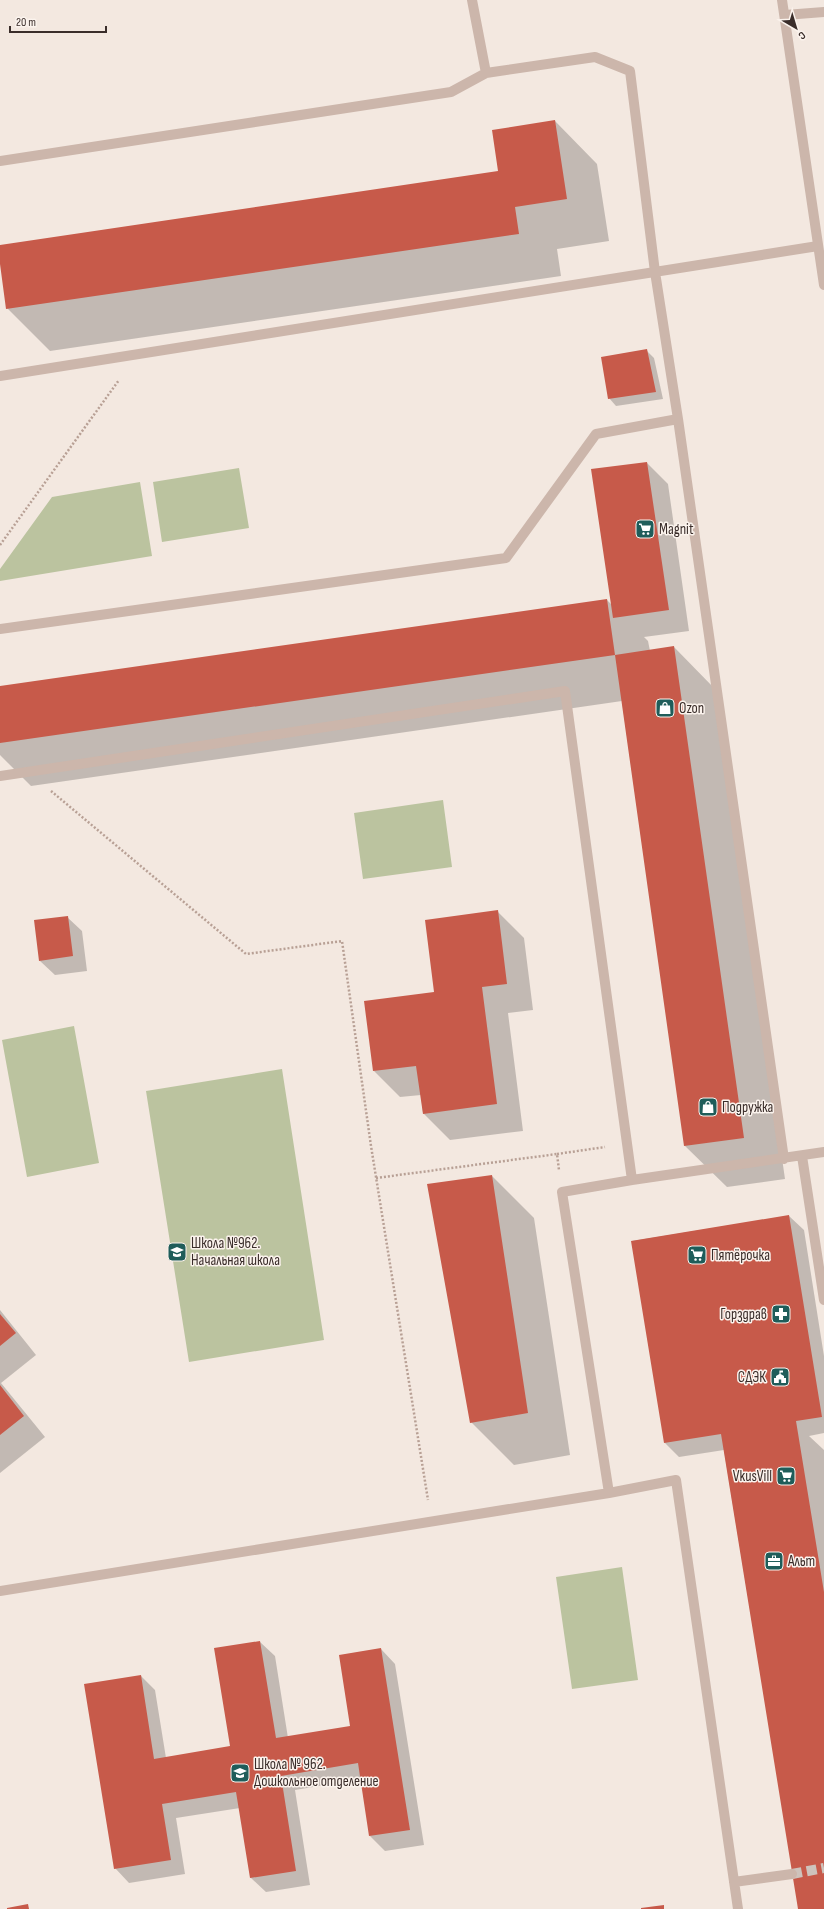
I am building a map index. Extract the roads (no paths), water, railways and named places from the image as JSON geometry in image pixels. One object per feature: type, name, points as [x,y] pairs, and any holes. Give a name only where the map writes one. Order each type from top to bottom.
[{"type":"street","points":[[472,0],[486,73]]},
{"type":"street","points":[[782,0],[824,285]]},
{"type":"street","points":[[785,15],[824,12]]},
{"type":"street","points":[[0,160],[451,92],[486,73],[595,56],[630,71],[655,272],[678,419],[784,1159]]},
{"type":"street","points":[[0,376],[818,246]]},
{"type":"street","points":[[0,629],[506,558],[596,434],[678,419]]},
{"type":"street","points":[[0,776],[564,691],[632,1180]]},
{"type":"street","points":[[609,1493],[562,1192],[632,1180],[824,1152]]},
{"type":"street","points":[[802,1156],[824,1300]]},
{"type":"street","points":[[0,1591],[609,1493],[676,1480],[738,1909]]},
{"type":"street","points":[[734,1882],[792,1874]]},
{"type":"tunnel","points":[[792,1874],[824,1868]]},
{"type":"place","name":"Magnit","points":[[645,529]]},
{"type":"place","name":"Ozon","points":[[665,708]]},
{"type":"place","name":"Подружка","points":[[708,1107]]},
{"type":"place","name":"Школа №962. Начальная школа","points":[[177,1252]]},
{"type":"place","name":"Пятёрочка","points":[[697,1255]]},
{"type":"place","name":"Горздрав","points":[[781,1314]]},
{"type":"place","name":"СДЭК","points":[[780,1377]]},
{"type":"place","name":"VkusVill","points":[[786,1476]]},
{"type":"place","name":"Альт","points":[[774,1561]]},
{"type":"place","name":"Школа № 962. Дошкольное отделение","points":[[240,1773]]}]
